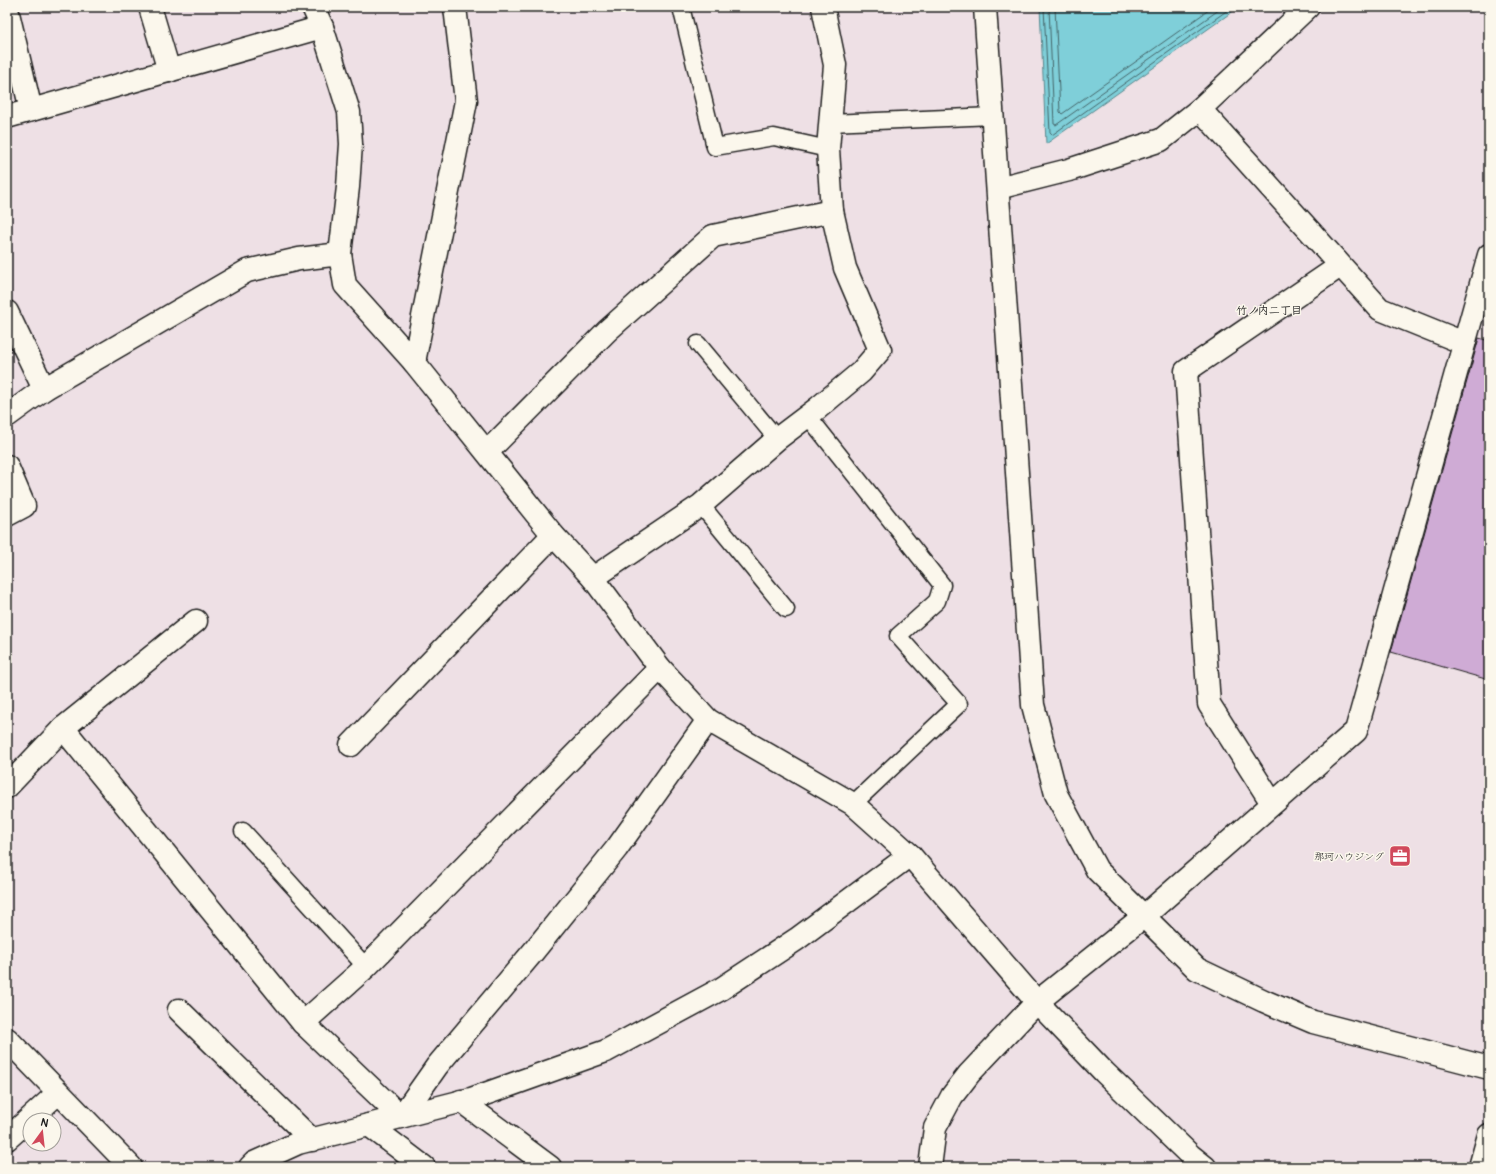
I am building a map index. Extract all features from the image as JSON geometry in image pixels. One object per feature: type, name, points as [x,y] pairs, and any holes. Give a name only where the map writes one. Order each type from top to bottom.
[{"type":"main road","points":[[150,7],[169,71]]},
{"type":"main road","points":[[313,7],[322,27],[349,112],[351,144],[348,187],[340,254],[345,285],[414,362],[552,535],[593,578],[660,668],[708,720],[853,804],[910,855],[1037,1002],[1110,1077],[1190,1155],[1205,1167]]},
{"type":"main road","points":[[414,362],[466,101],[455,7]]},
{"type":"main road","points":[[593,578],[701,505],[777,439],[808,416],[861,372],[880,350],[845,268],[832,211],[828,149],[835,65],[824,7]]},
{"type":"main road","points":[[985,7],[1033,705],[1056,794],[1097,870],[1197,969],[1264,1001],[1313,1022],[1489,1068]]},
{"type":"main road","points":[[998,188],[1070,170],[1161,140],[1200,109],[1308,7]]},
{"type":"main road","points":[[7,9],[31,110]]},
{"type":"main road","points":[[7,117],[322,27]]},
{"type":"main road","points":[[1200,109],[1380,309],[1464,343]]},
{"type":"main road","points":[[487,452],[607,331],[713,236],[832,211]]},
{"type":"main road","points":[[7,416],[44,389],[247,271],[299,259],[340,254]]},
{"type":"main road","points":[[930,1167],[935,1128],[952,1096],[969,1074],[1037,1002],[1143,917],[1356,731],[1489,255]]},
{"type":"main road","points":[[1272,803],[1209,704],[1186,371],[1340,266]]},
{"type":"main road","points":[[7,312],[44,389]]},
{"type":"main road","points":[[7,466],[24,506],[7,515]]},
{"type":"main road","points":[[351,745],[552,535]]},
{"type":"main road","points":[[7,787],[63,728],[196,621]]},
{"type":"main road","points":[[303,1023],[366,967],[660,668]]},
{"type":"main road","points":[[401,1117],[437,1066],[533,952],[617,848],[708,720]]},
{"type":"main road","points":[[63,728],[303,1023],[401,1117]]},
{"type":"main road","points":[[250,1167],[254,1163],[291,1147],[312,1140],[461,1101],[606,1051],[721,989],[798,939],[910,855]]},
{"type":"main road","points":[[179,1010],[312,1140]]},
{"type":"main road","points":[[7,1039],[131,1167]]},
{"type":"main road","points":[[7,1139],[58,1093]]},
{"type":"main road","points":[[461,1101],[550,1167]]},
{"type":"main road","points":[[369,1125],[424,1167]]},
{"type":"main road","points":[[1480,1167],[1489,1135]]},
{"type":"lane","points":[[680,7],[715,146],[774,137],[828,149]]},
{"type":"lane","points":[[830,123],[993,116]]},
{"type":"lane","points":[[698,344],[777,439]]},
{"type":"lane","points":[[808,416],[942,585],[937,601],[898,636],[959,704],[853,804]]},
{"type":"lane","points":[[701,505],[786,609]]},
{"type":"lane","points":[[243,831],[366,967]]},
{"type":"water","points":[[1040,7],[1239,7],[1046,144]]},
{"type":"building","points":[[1479,338],[1489,341],[1489,680],[1391,652]]},
{"type":"place","name":"那珂ハウジング","points":[[1400,856]]},
{"type":"district","name":"竹ノ内二丁目","points":[[1269,310]]}]
